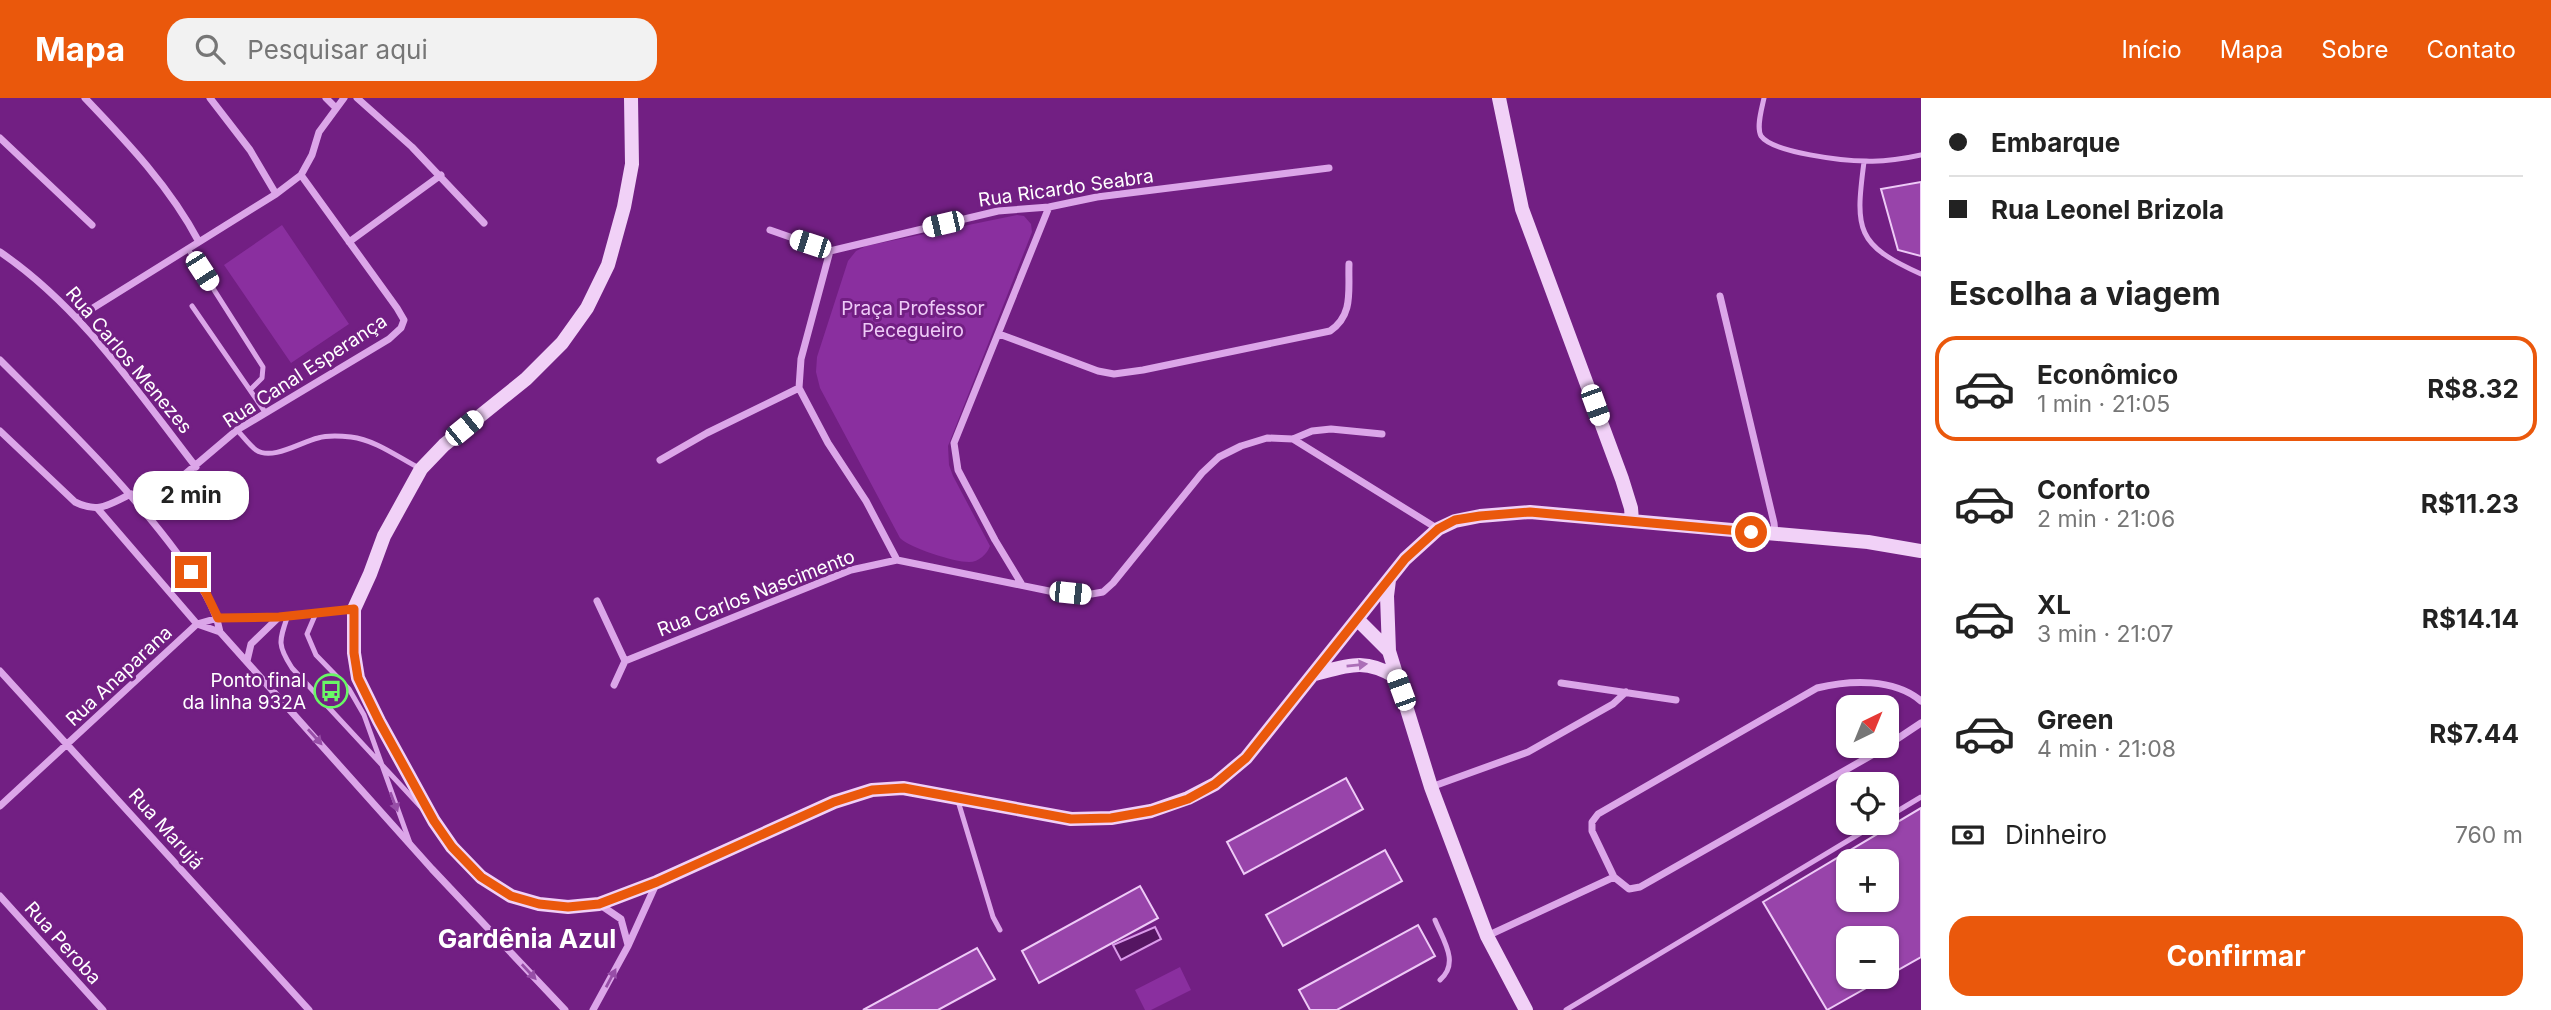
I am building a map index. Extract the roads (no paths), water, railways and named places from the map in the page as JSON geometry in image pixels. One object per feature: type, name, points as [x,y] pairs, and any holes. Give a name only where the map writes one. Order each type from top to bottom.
[{"type":"main road","points":[[631,98],[632,163],[624,207],[608,265],[587,308],[562,343],[526,379],[444,445],[421,469],[384,536],[354,609],[354,653],[358,678],[379,721],[434,821],[452,847],[481,877],[511,896],[539,904],[568,907],[599,904],[657,882],[834,802],[872,790],[904,788],[1071,819],[1111,818],[1188,799],[1215,784],[1246,758],[1410,554],[1438,529],[1455,520],[1530,512],[1868,542],[1921,551]]},
{"type":"main road","points":[[1499,98],[1522,209],[1622,479],[1632,520]]},
{"type":"main road","points":[[1389,580],[1389,651]]},
{"type":"main road","points":[[1358,620],[1389,651],[1396,667],[1396,677],[1431,787],[1487,936],[1526,1010]]},
{"type":"main road","points":[[1315,674],[1354,664],[1369,664],[1396,677]]},
{"type":"street","points":[[85,98],[139,154],[167,190],[200,242]]},
{"type":"street","points":[[210,98],[250,150],[276,194]]},
{"type":"street","points":[[326,98],[336,108]]},
{"type":"street","points":[[77,318],[276,194],[301,175],[312,155],[319,132],[344,98]]},
{"type":"street","points":[[357,98],[441,175],[484,223]]},
{"type":"street","points":[[0,138],[92,225]]},
{"type":"street","name":"Rua Ricardo Seabra","points":[[830,250],[998,211],[1049,207],[1097,197],[1329,168]]},
{"type":"street","points":[[301,175],[349,242],[441,175]]},
{"type":"street","points":[[1021,583],[958,470],[954,443],[1049,207]]},
{"type":"street","points":[[770,230],[830,250],[802,359],[799,388],[828,443],[866,501],[897,560]]},
{"type":"street","name":"Rua Canal Esperança","points":[[144,509],[237,430],[389,339],[401,328],[404,320],[397,308],[349,242]]},
{"type":"street","name":"Rua Carlos Menezes","points":[[0,252],[33,275],[77,318],[196,467]]},
{"type":"street","points":[[999,334],[1098,371],[1114,374],[1143,370],[1330,331],[1348,314],[1349,264]]},
{"type":"street","points":[[1720,296],[1775,535]]},
{"type":"street","points":[[0,360],[144,509],[206,593],[218,618],[220,632]]},
{"type":"street","points":[[660,460],[707,433],[799,388]]},
{"type":"street","name":"Rua Carlos Nascimento","points":[[625,661],[851,570],[897,560],[1021,583],[1054,592],[1086,595],[1103,592],[1202,473],[1219,457],[1241,446],[1267,439],[1293,439],[1312,431],[1331,429],[1381,434]]},
{"type":"street","points":[[0,431],[75,502],[87,508],[98,509],[131,494]]},
{"type":"street","points":[[1293,439],[1438,529]]},
{"type":"street","points":[[98,509],[197,624],[220,632],[565,1010]]},
{"type":"street","points":[[597,601],[625,661],[614,685]]},
{"type":"street","name":"Rua Anaparana","points":[[0,806],[197,624],[218,618],[284,616],[354,609]]},
{"type":"street","points":[[247,661],[251,644],[284,616]]},
{"type":"street","name":"Rua Marujá","points":[[0,671],[309,1010]]},
{"type":"street","points":[[1921,701],[1903,689],[1864,682],[1838,683],[1817,688],[1598,814],[1592,822],[1592,831],[1614,877],[1629,889],[1640,887],[1879,751],[1921,723]]},
{"type":"street","points":[[1562,683],[1676,700]]},
{"type":"street","points":[[1431,787],[1528,752],[1613,704],[1626,692]]},
{"type":"street","points":[[1487,936],[1614,877]]},
{"type":"street","points":[[593,1010],[628,946],[657,882]]},
{"type":"street","name":"Rua Peroba","points":[[0,896],[103,1010]]},
{"type":"street","points":[[599,904],[621,919],[628,946]]},
{"type":"lane","points":[[1763,98],[1759,129],[1762,137],[1771,145],[1807,154],[1864,162],[1903,160],[1921,155]]},
{"type":"lane","points":[[1864,162],[1858,209],[1865,234],[1876,250],[1895,263],[1921,274]]},
{"type":"lane","points":[[188,249],[263,367],[262,379],[250,390]]},
{"type":"lane","points":[[192,306],[265,412]]},
{"type":"lane","points":[[237,430],[256,450],[265,454],[281,452],[296,444],[322,437],[352,437],[372,443],[421,469]]},
{"type":"lane","points":[[316,613],[307,634],[316,655],[349,689],[364,715],[411,844]]},
{"type":"lane","points":[[284,616],[280,646],[288,661],[434,821]]},
{"type":"lane","points":[[957,797],[999,930]]},
{"type":"lane","points":[[1899,810],[1921,797]]},
{"type":"lane","points":[[1566,1010],[1857,835]]},
{"type":"lane","points":[[1435,920],[1451,963],[1449,972],[1440,980]]},
{"type":"place","name":"Ponto final da linha 932A","points":[[331,691]]},
{"type":"district","name":"Gardênia Azul","points":[[527,938]]},
{"type":"park label","name":"Praça Professor Pecegueiro","points":[[913,319]]}]
